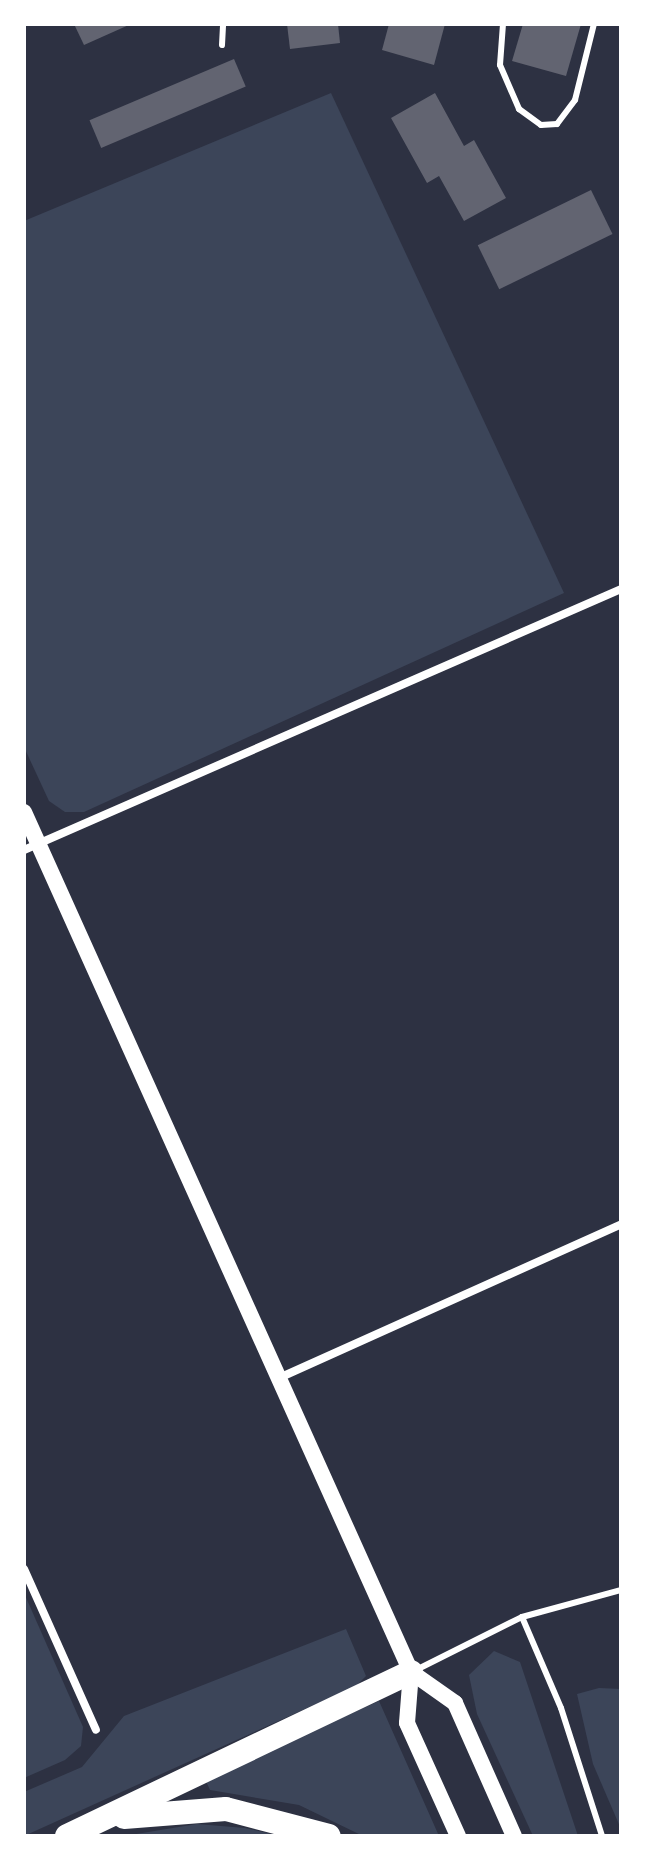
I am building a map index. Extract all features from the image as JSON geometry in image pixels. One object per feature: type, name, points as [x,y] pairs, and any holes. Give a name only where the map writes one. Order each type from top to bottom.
[{"type":"highway","points":[[67,1836],[411,1672]]},
{"type":"highway","points":[[90,1824],[226,1809],[329,1836]]},
{"type":"main road","points":[[24,812],[31,847],[411,1672],[407,1723],[458,1836]]},
{"type":"main road","points":[[411,1672],[455,1703],[514,1836]]},
{"type":"street","points":[[31,847],[621,589]]},
{"type":"street","points":[[278,1378],[621,1224]]},
{"type":"street","points":[[24,1569],[96,1730]]},
{"type":"lane","points":[[222,45],[223,24]]},
{"type":"lane","points":[[503,24],[500,65],[519,109],[541,125],[557,124],[575,100],[594,24]]},
{"type":"lane","points":[[411,1672],[522,1617],[621,1590]]},
{"type":"lane","points":[[522,1617],[561,1708],[602,1836]]},
{"type":"shaded area","points":[[331,93],[564,593],[84,812],[65,812],[49,801],[24,747],[24,221]]},
{"type":"shaded area","points":[[24,1593],[83,1727],[81,1746],[65,1760],[24,1778]]},
{"type":"shaded area","points":[[346,1629],[366,1676],[356,1686],[24,1836],[24,1792],[82,1767],[124,1716]]},
{"type":"shaded area","points":[[494,1651],[520,1662],[578,1836],[533,1836],[477,1714],[469,1675]]},
{"type":"shaded area","points":[[599,1688],[621,1689],[621,1829],[593,1764],[577,1694]]},
{"type":"shaded area","points":[[379,1701],[439,1836],[363,1836],[299,1805],[210,1790],[205,1779]]},
{"type":"shaded area","points":[[197,1824],[245,1828],[280,1836],[124,1836]]},
{"type":"building","points":[[74,24],[131,24],[84,45]]},
{"type":"building","points":[[287,24],[338,24],[340,43],[290,49]]},
{"type":"building","points":[[389,24],[445,24],[434,65],[382,50]]},
{"type":"building","points":[[523,24],[581,24],[566,76],[512,61]]},
{"type":"building","points":[[234,59],[246,87],[101,148],[89,120]]},
{"type":"building","points":[[435,93],[464,146],[474,140],[506,198],[464,221],[439,176],[427,183],[391,118]]},
{"type":"building","points":[[591,190],[612,234],[499,289],[478,245]]}]
